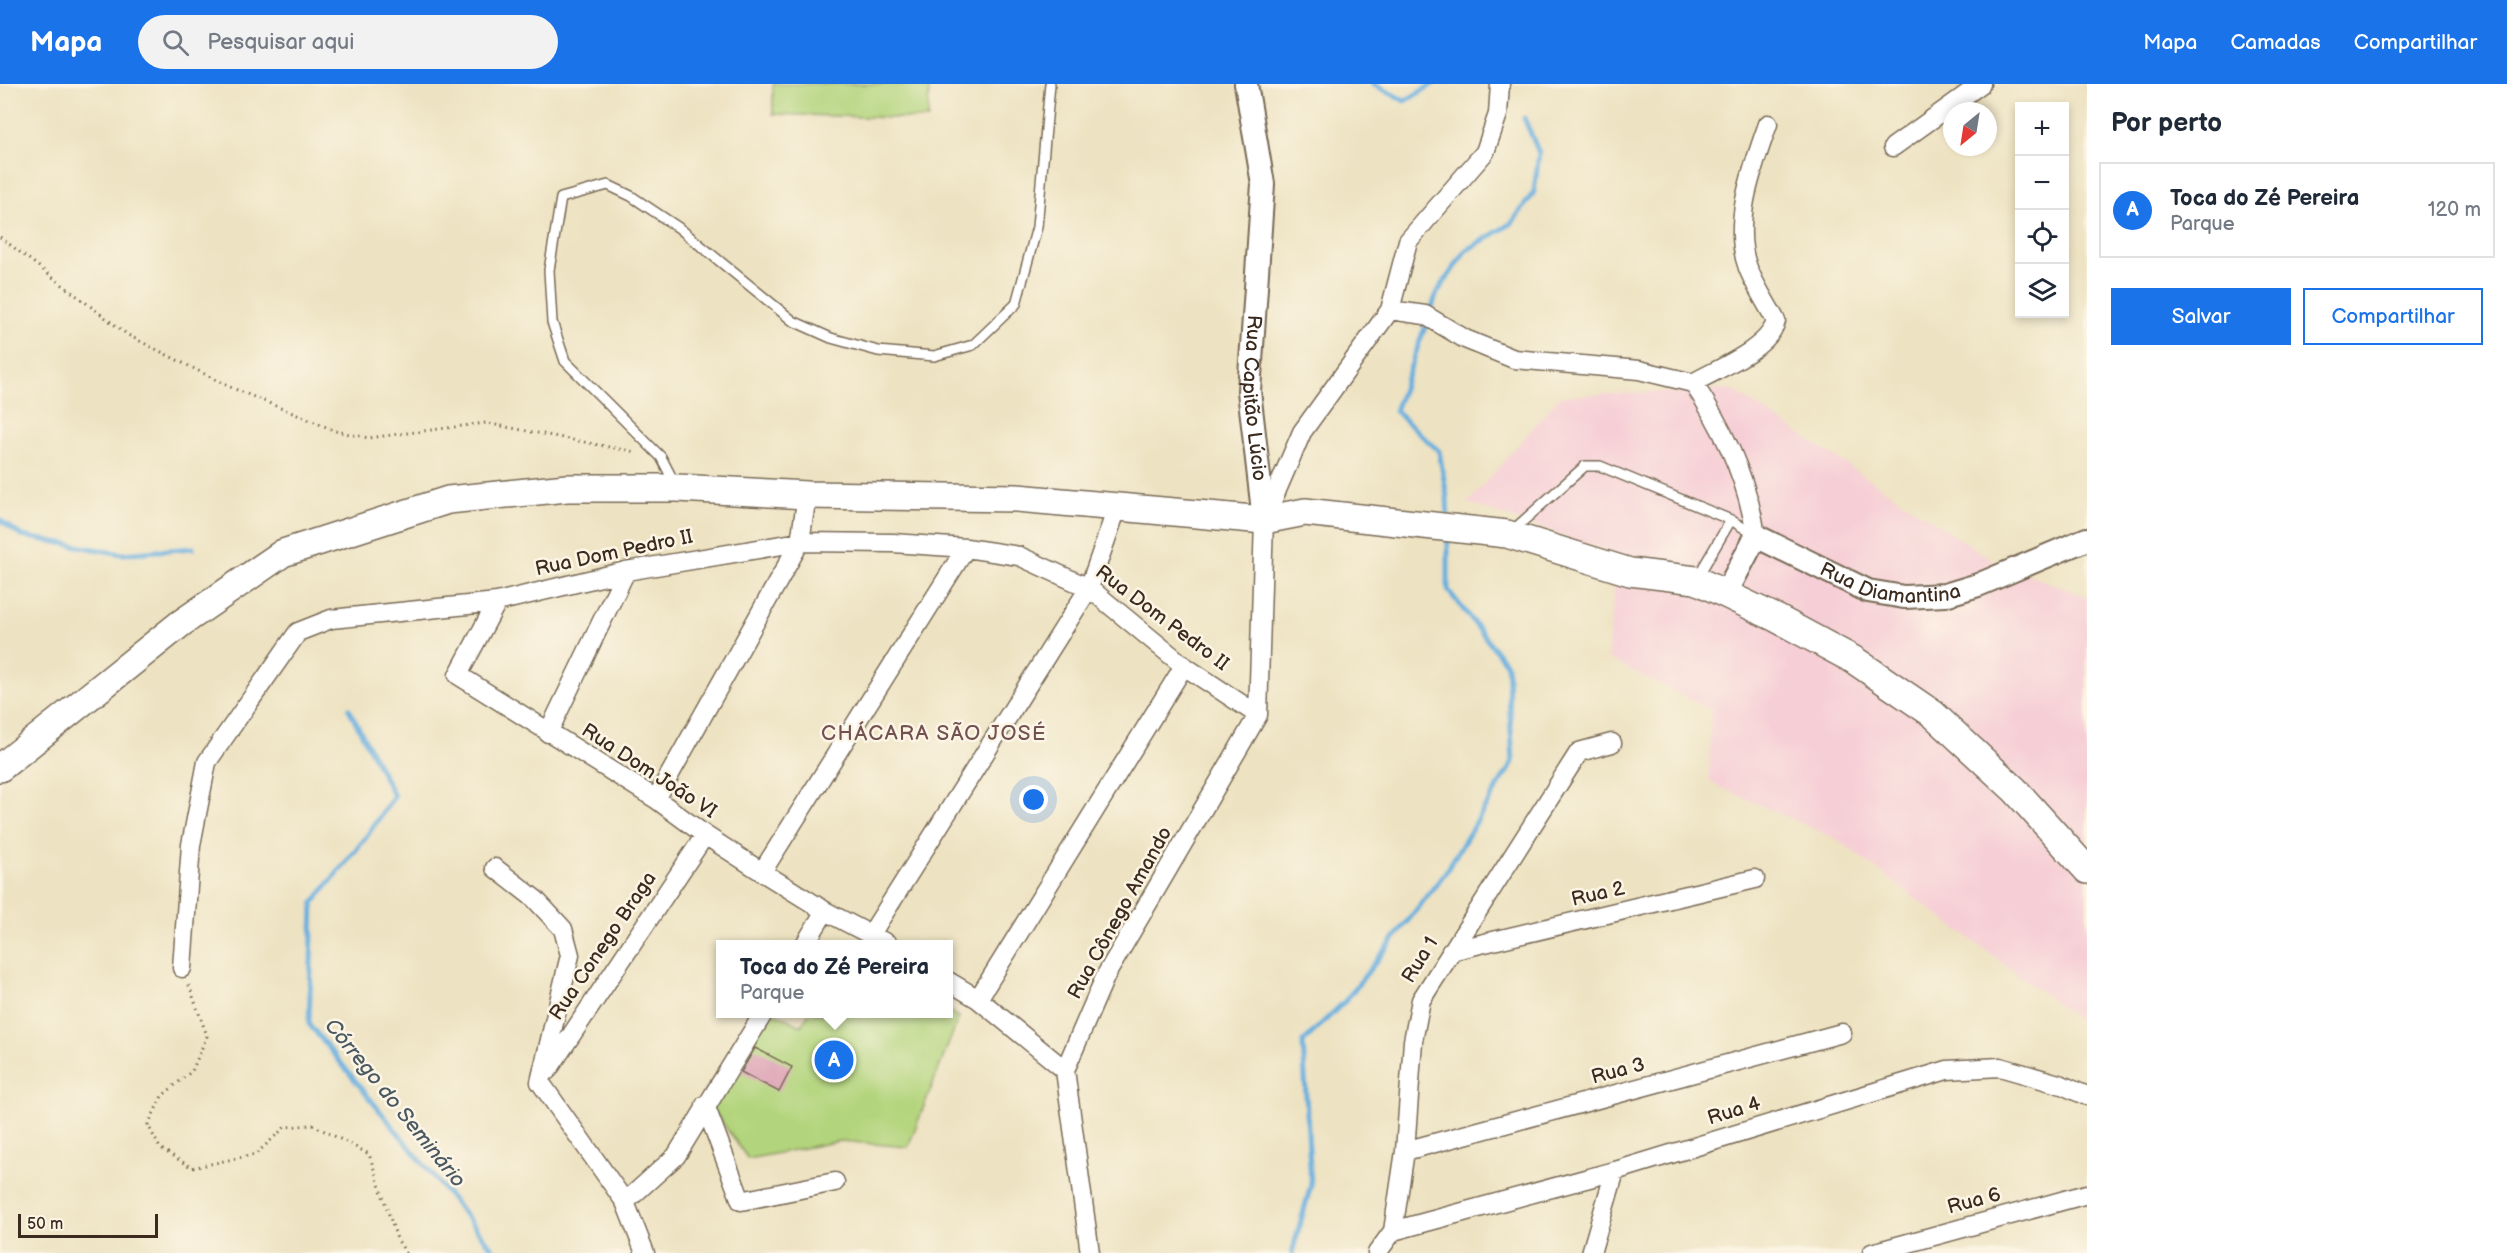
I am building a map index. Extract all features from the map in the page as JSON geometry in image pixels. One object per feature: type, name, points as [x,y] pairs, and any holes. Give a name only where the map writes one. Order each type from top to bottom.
[{"type":"main road","points":[[0,768],[180,624],[283,553],[448,500],[567,488],[676,488],[807,495],[1017,498],[1264,520],[1305,512],[1508,534],[1630,572],[1696,580],[1776,618],[1854,660],[1934,714],[2015,790],[2087,870]]},
{"type":"street","name":"Rua Capitão Lúcio","points":[[1246,84],[1263,184],[1249,391],[1264,520],[1258,715]]},
{"type":"street","points":[[1264,520],[1302,432],[1390,310],[1408,241],[1485,152],[1498,114],[1500,84]]},
{"type":"street","points":[[1893,147],[1981,84]]},
{"type":"street","points":[[1693,384],[1762,344],[1774,330],[1776,321],[1748,267],[1742,237],[1753,167],[1768,124]]},
{"type":"street","points":[[1390,310],[1425,315],[1465,339],[1514,359],[1638,370],[1693,384],[1716,418],[1752,504],[1756,536],[1725,595]]},
{"type":"street","points":[[656,799],[800,542],[807,495]]},
{"type":"street","points":[[871,934],[1089,588],[1118,508]]},
{"type":"street","name":"Rua Diamantina","points":[[1756,536],[1868,591],[1904,597],[1946,595],[1978,585],[2087,539]]},
{"type":"street","name":"Rua Dom Pedro II","points":[[182,968],[190,845],[207,762],[297,632],[331,619],[497,602],[626,571],[800,542],[893,543],[966,548],[1019,556],[1089,588],[1184,666],[1258,715]]},
{"type":"street","points":[[762,872],[966,548]]},
{"type":"street","points":[[548,733],[626,571]]},
{"type":"street","name":"Rua Dom João VI","points":[[497,602],[458,675],[656,799],[705,835],[762,872],[825,911],[880,940]]},
{"type":"street","points":[[978,999],[1184,666]]},
{"type":"street","name":"Rua Cônego Amando","points":[[1065,1070],[1106,975],[1258,715]]},
{"type":"street","name":"Rua 1","points":[[1377,1253],[1393,1231],[1405,1151],[1413,1041],[1421,1000],[1579,752],[1612,742]]},
{"type":"street","name":"Rua Conego Braga","points":[[540,1082],[705,835]]},
{"type":"street","points":[[495,868],[535,899],[563,929],[570,955],[540,1082],[625,1202],[645,1253]]},
{"type":"street","name":"Rua 2","points":[[1451,951],[1755,879]]},
{"type":"street","points":[[808,940],[825,911]]},
{"type":"street","points":[[953,984],[978,999],[1065,1070],[1090,1253]]},
{"type":"street","points":[[625,1202],[676,1156],[705,1105],[760,1018]]},
{"type":"street","name":"Rua 3","points":[[1405,1151],[1842,1033]]},
{"type":"street","name":"Rua 4","points":[[1393,1231],[1615,1171],[1947,1070],[2000,1066],[2062,1085],[2087,1096]]},
{"type":"street","points":[[705,1105],[741,1201],[835,1182]]},
{"type":"street","points":[[1591,1253],[1615,1171]]},
{"type":"street","name":"Rua 6","points":[[1875,1252],[2087,1194]]},
{"type":"lane","points":[[676,488],[661,457],[565,361],[552,322],[549,270],[561,198],[608,185],[631,196],[679,228],[793,321],[831,338],[878,351],[934,356],[973,345],[1016,304],[1037,227],[1050,84]]},
{"type":"lane","points":[[1508,534],[1585,466],[1600,466],[1731,520],[1756,536]]},
{"type":"lane","points":[[1696,580],[1731,520]]},
{"type":"path","points":[[0,237],[128,335],[230,387],[336,430],[368,438],[486,423],[661,457]]},
{"type":"path","points":[[182,968],[207,1036],[192,1071],[162,1096],[148,1125],[160,1148],[192,1168],[256,1154],[285,1127],[313,1125],[369,1154],[398,1239],[406,1253]]},
{"type":"shaded area","points":[[1731,389],[1997,563],[2087,597],[2087,1026],[1836,839],[1709,782],[1711,710],[1607,658],[1618,555],[1468,503],[1560,396]]},
{"type":"green space","points":[[773,84],[929,84],[928,119],[773,114]]},
{"type":"green space","points":[[953,1014],[959,1017],[908,1147],[840,1141],[748,1159],[703,1095],[753,1018],[785,1018],[801,1026],[806,1018],[953,1018]]},
{"type":"building","points":[[755,1048],[792,1067],[779,1092],[741,1072]]},
{"type":"waterway","points":[[1373,84],[1405,101],[1433,84]]},
{"type":"waterway","points":[[1448,520],[1447,497],[1439,451],[1395,411],[1437,293],[1465,251],[1512,223],[1534,192],[1539,153],[1524,118]]},
{"type":"waterway","name":"Córrego do Seminário","points":[[0,520],[22,536],[122,554],[193,548]]},
{"type":"waterway","points":[[1292,1253],[1311,1185],[1303,1042],[1346,1000],[1445,873],[1513,762],[1507,665],[1448,590],[1448,536]]},
{"type":"waterway","name":"Córrego do Seminário","points":[[349,709],[394,796],[364,840],[313,903],[309,1024],[496,1253]]},
{"type":"place","name":"Toca do Zé Pereira","points":[[834,1060]]},
{"type":"district","name":"CHÁCARA SÃO JOSÉ","points":[[934,733]]}]
